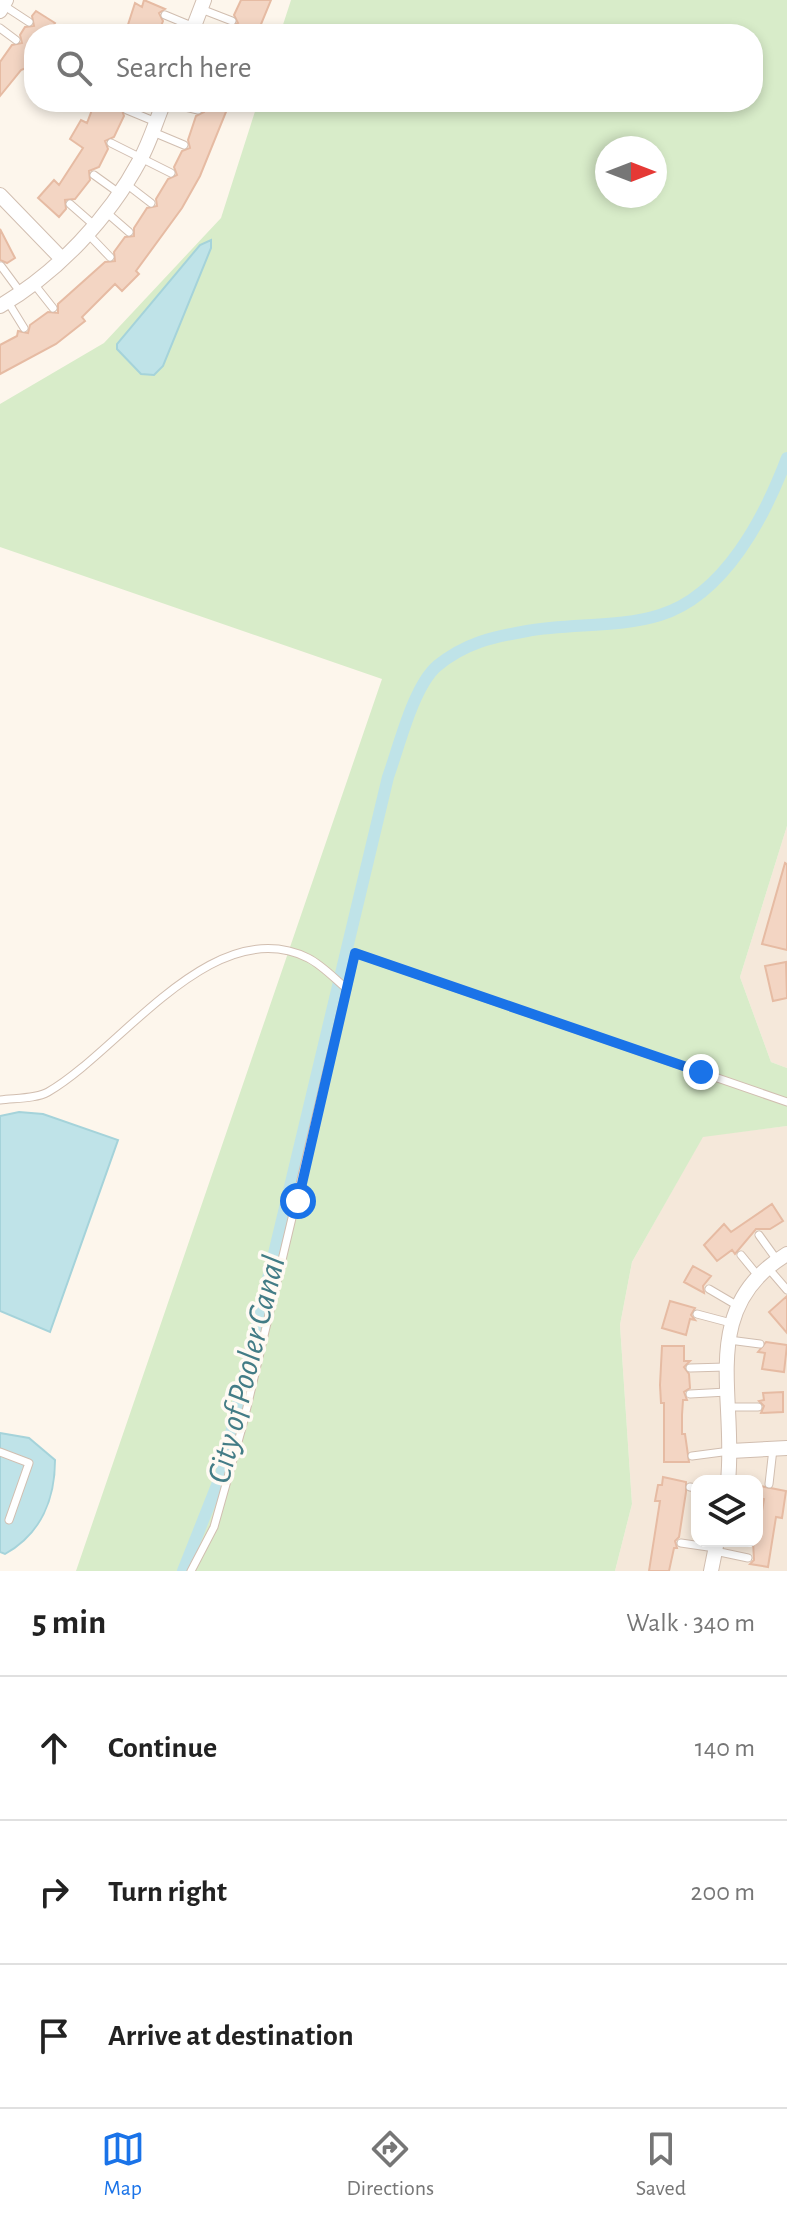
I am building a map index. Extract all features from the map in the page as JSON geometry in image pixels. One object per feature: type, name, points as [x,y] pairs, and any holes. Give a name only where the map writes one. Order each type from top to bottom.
[{"type":"street","points":[[195,24],[203,5]]},
{"type":"street","points":[[4,304],[34,284],[106,212],[141,158],[160,112]]},
{"type":"street","points":[[0,195],[61,258]]},
{"type":"street","points":[[729,1475],[731,1451],[727,1340],[738,1306],[773,1264]]},
{"type":"street","points":[[731,1451],[780,1448]]},
{"type":"street","points":[[711,1571],[716,1547]]},
{"type":"lane","points":[[203,5],[232,21]]},
{"type":"lane","points":[[2,7],[29,22]]},
{"type":"lane","points":[[165,15],[181,24]]},
{"type":"lane","points":[[0,28],[16,40]]},
{"type":"lane","points":[[130,112],[184,145]]},
{"type":"lane","points":[[111,143],[171,173]]},
{"type":"lane","points":[[94,175],[151,203]]},
{"type":"lane","points":[[70,204],[110,257]]},
{"type":"lane","points":[[106,212],[129,232]]},
{"type":"lane","points":[[1,266],[21,293]]},
{"type":"lane","points":[[34,284],[53,308]]},
{"type":"lane","points":[[4,304],[24,328]]},
{"type":"lane","points":[[0,1100],[47,1093],[173,990],[233,953],[264,946],[308,958],[347,989]]},
{"type":"lane","points":[[191,1571],[214,1527],[243,1424],[355,953],[787,1102]]},
{"type":"lane","points":[[759,1235],[787,1290]]},
{"type":"lane","points":[[741,1255],[773,1264]]},
{"type":"lane","points":[[709,1289],[738,1306]]},
{"type":"lane","points":[[697,1314],[731,1323]]},
{"type":"lane","points":[[727,1340],[760,1344]]},
{"type":"lane","points":[[690,1368],[726,1367]]},
{"type":"lane","points":[[690,1394],[758,1407]]},
{"type":"lane","points":[[769,1484],[780,1448]]},
{"type":"lane","points":[[692,1456],[731,1451]]},
{"type":"lane","points":[[0,1452],[29,1463],[9,1520]]},
{"type":"lane","points":[[681,1543],[691,1544]]},
{"type":"lane","points":[[716,1547],[748,1558]]},
{"type":"shaded area","points":[[787,826],[787,1068],[771,1062],[740,977]]},
{"type":"shaded area","points":[[787,1126],[787,1571],[615,1571],[632,1504],[620,1325],[632,1262],[703,1136]]},
{"type":"green space","points":[[291,0],[787,0],[787,826],[740,977],[771,1062],[787,1068],[787,1126],[703,1137],[632,1262],[620,1325],[632,1504],[615,1571],[76,1571],[382,679],[0,547],[0,404],[104,343],[221,218],[255,112],[763,112],[763,24],[283,24]]},
{"type":"water","points":[[211,240],[211,248],[163,366],[154,375],[141,374],[117,349],[117,344],[200,245]]},
{"type":"water","points":[[19,1112],[43,1114],[118,1140],[50,1332],[0,1311],[0,1116]]},
{"type":"water","points":[[0,1433],[29,1438],[55,1460],[52,1488],[44,1514],[28,1536],[5,1554],[0,1552]]},
{"type":"building","points":[[144,0],[165,9],[159,13],[162,24],[128,24],[135,3],[142,7]]},
{"type":"building","points":[[241,0],[271,0],[261,24],[236,24],[234,15]]},
{"type":"building","points":[[36,11],[55,23],[34,24],[32,16]]},
{"type":"building","points":[[24,29],[24,69],[0,96],[0,62],[12,45],[22,43],[20,35]]},
{"type":"building","points":[[91,112],[123,112],[124,116],[114,137],[105,141],[108,149],[99,167],[89,171],[90,180],[75,199],[65,200],[66,209],[59,217],[38,198],[54,180],[59,185],[83,148],[70,139],[81,120],[87,123]]},
{"type":"building","points":[[204,112],[226,112],[200,176],[182,208],[136,271],[139,274],[122,291],[115,284],[82,317],[85,321],[56,344],[0,374],[0,345],[17,336],[18,331],[28,333],[30,325],[48,312],[58,313],[58,304],[105,262],[115,261],[114,252],[125,237],[134,236],[134,228],[147,208],[157,206],[156,199],[168,179],[177,175],[174,167],[182,151],[190,148],[188,140],[196,116]]},
{"type":"building","points":[[0,229],[15,258],[7,263],[0,260]]},
{"type":"building","points":[[787,864],[787,950],[762,944]]},
{"type":"building","points":[[786,962],[787,998],[773,1001],[765,966]]},
{"type":"building","points":[[772,1204],[783,1221],[770,1229],[756,1229],[735,1254],[732,1250],[717,1261],[704,1245],[724,1224],[731,1232]]},
{"type":"building","points":[[693,1266],[711,1276],[703,1286],[704,1293],[684,1282]]},
{"type":"building","points":[[787,1296],[787,1333],[769,1312]]},
{"type":"building","points":[[670,1301],[695,1308],[691,1315],[695,1320],[690,1319],[686,1335],[662,1328]]},
{"type":"building","points":[[766,1342],[787,1345],[784,1372],[762,1369],[765,1353],[758,1352]]},
{"type":"building","points":[[662,1346],[684,1346],[684,1361],[690,1361],[684,1367],[689,1374],[690,1388],[684,1392],[687,1400],[683,1400],[682,1415],[682,1434],[685,1434],[689,1462],[664,1462],[664,1403],[661,1403],[660,1385]]},
{"type":"building","points":[[783,1392],[783,1412],[761,1413],[764,1406],[759,1401],[764,1400],[763,1393]]},
{"type":"building","points":[[663,1477],[686,1482],[686,1492],[679,1537],[675,1541],[677,1548],[674,1548],[669,1571],[649,1571],[660,1501],[655,1501]]},
{"type":"building","points":[[763,1487],[786,1491],[782,1518],[776,1517],[768,1567],[750,1564],[754,1560],[753,1547],[763,1547]]},
{"type":"waterway","name":"City of Pooler Canal","points":[[183,1571],[221,1475],[388,777],[421,688],[437,666],[479,642],[543,629],[644,619],[683,605],[704,590],[740,551],[767,504],[787,458]]},
{"type":"route","points":[[298,1201],[355,953],[701,1072]]}]
